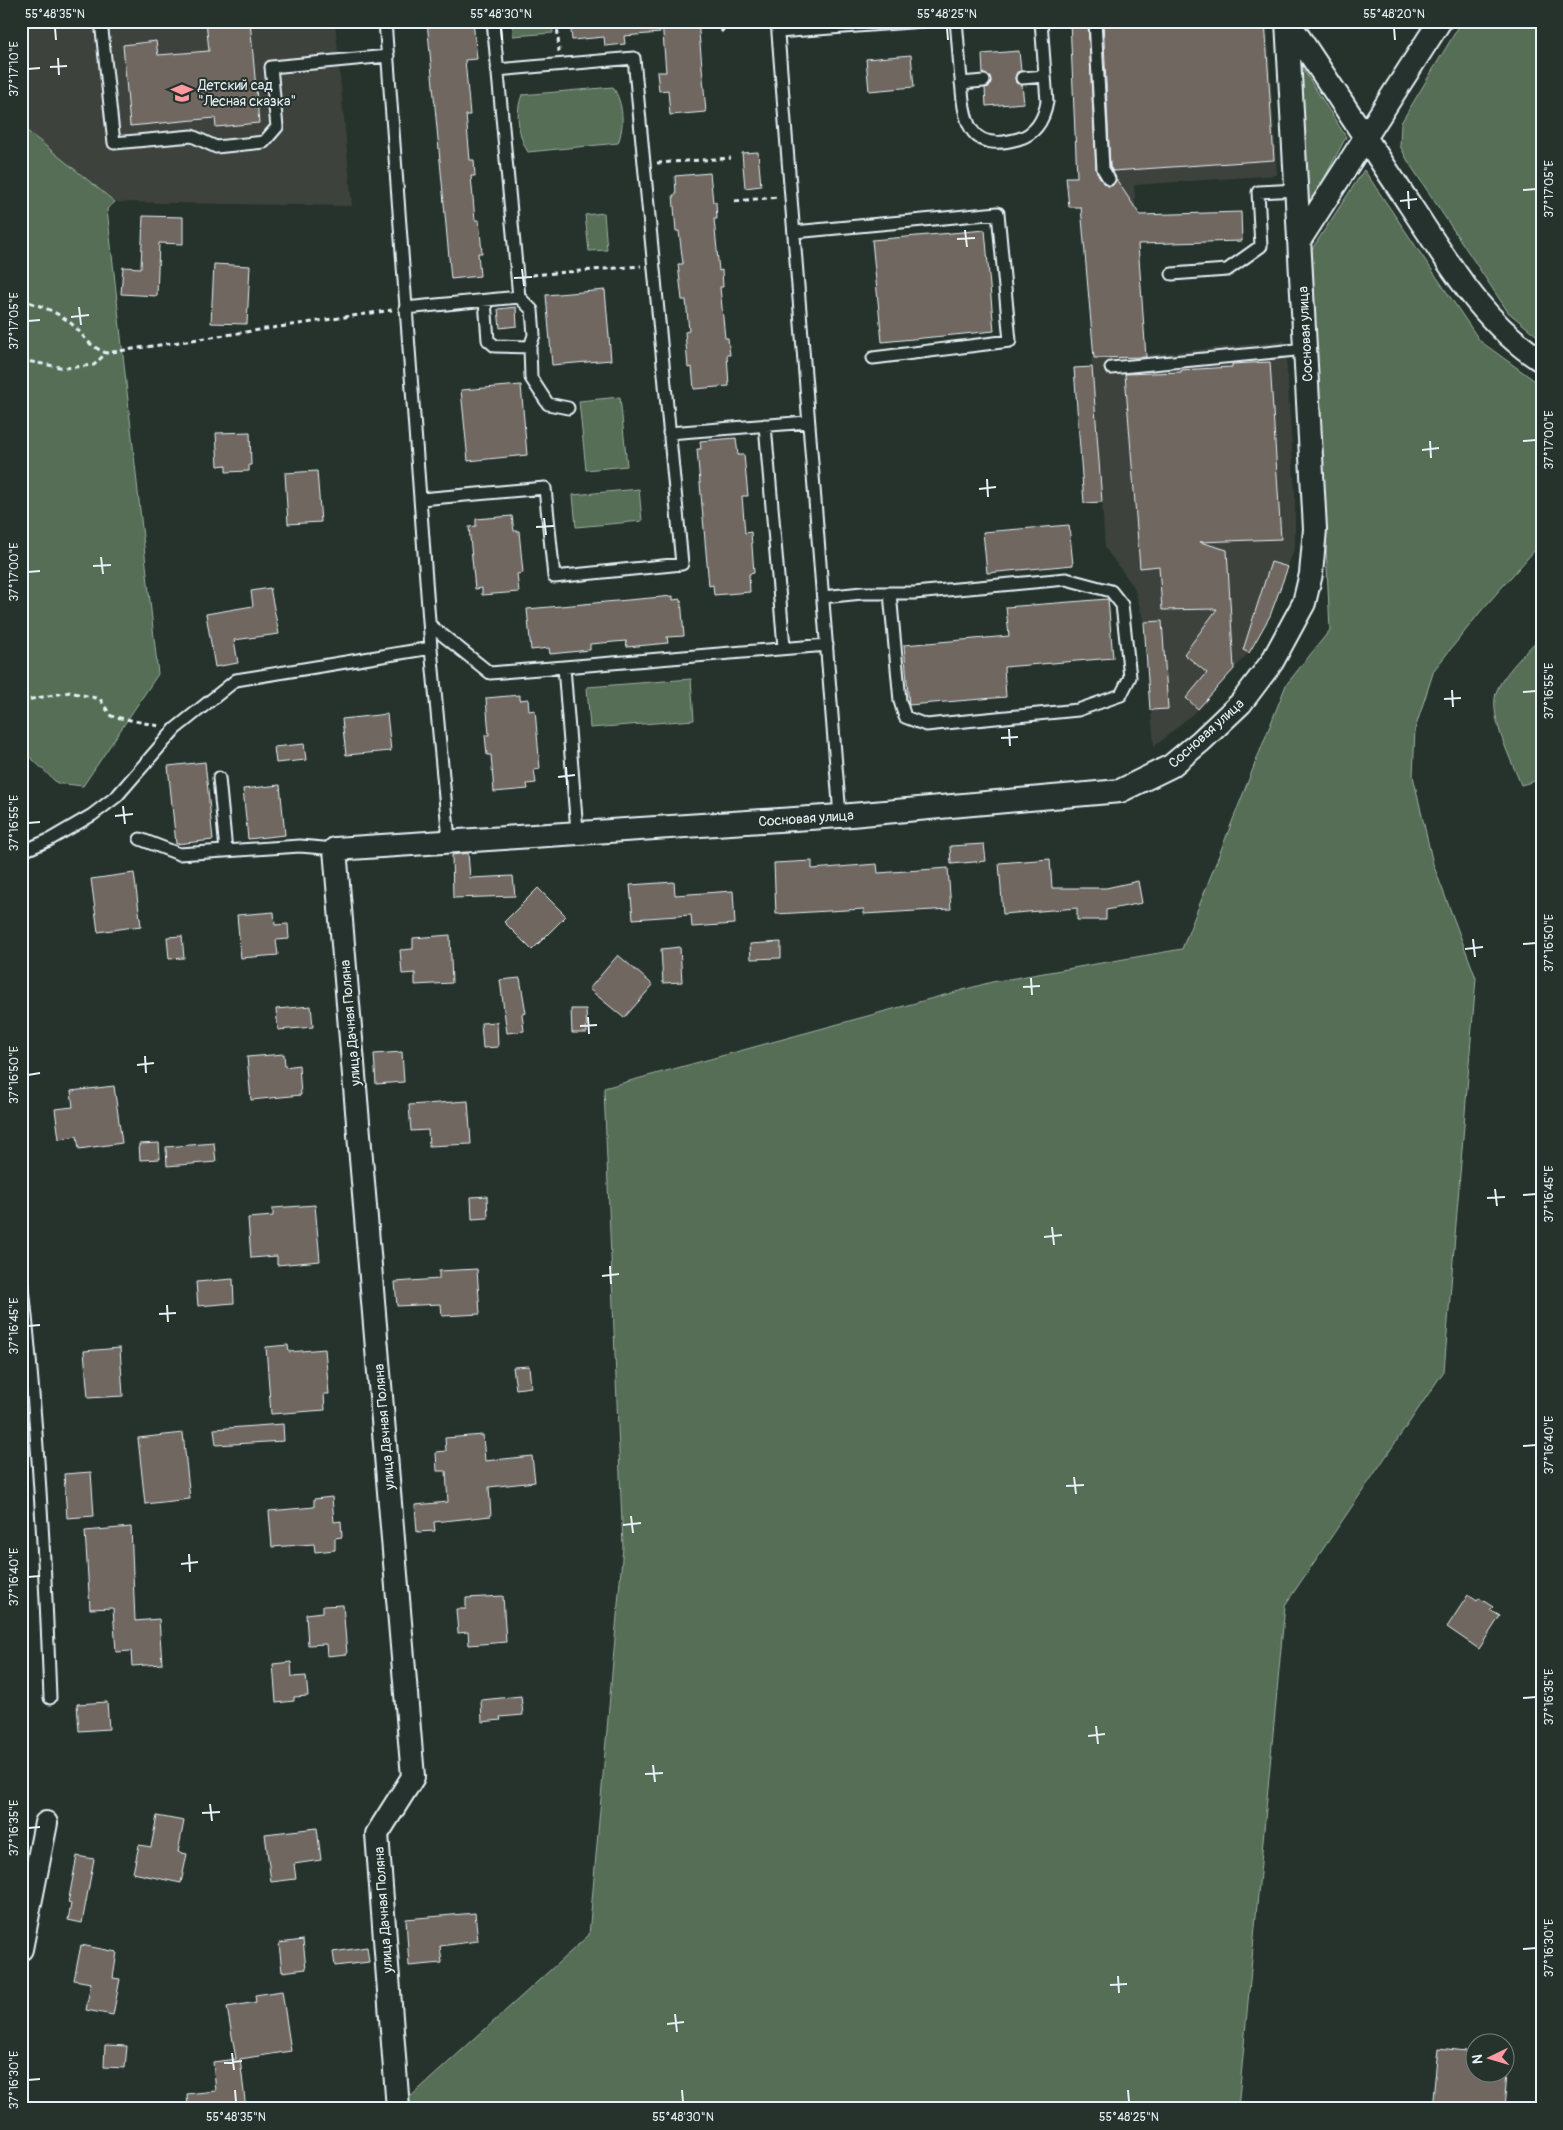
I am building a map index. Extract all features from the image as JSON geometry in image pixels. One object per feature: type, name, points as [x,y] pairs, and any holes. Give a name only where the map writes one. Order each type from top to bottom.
[{"type":"street","points":[[1287,21],[1456,273],[1492,322],[1542,362]]},
{"type":"street","name":"Сосновая улица","points":[[449,840],[840,816],[1120,791],[1171,766],[1241,703],[1272,662],[1291,628],[1304,604],[1312,574],[1315,529],[1287,21]]},
{"type":"street","points":[[1299,241],[1440,21]]},
{"type":"street","points":[[335,848],[449,840]]},
{"type":"street","name":"улица Дачная Поляна","points":[[335,848],[413,1777],[377,1834],[398,2109]]},
{"type":"street","points":[[21,1949],[46,1823]]},
{"type":"lane","points":[[102,21],[114,143],[192,136],[216,147],[264,142],[277,127],[272,67],[388,56]]},
{"type":"lane","points":[[386,21],[405,308],[431,648],[449,840]]},
{"type":"lane","points":[[493,21],[519,297],[532,310],[534,335],[530,347],[531,378],[548,404],[568,408]]},
{"type":"lane","points":[[840,816],[778,27],[923,21]]},
{"type":"lane","points":[[956,21],[964,115],[972,132],[978,137],[990,140],[1011,141],[1028,135],[1039,125],[1047,102],[1041,21]]},
{"type":"lane","points":[[1095,21],[1103,169],[1109,178]]},
{"type":"lane","points":[[421,499],[545,488],[554,577],[682,564],[634,58],[497,70]]},
{"type":"lane","points":[[1022,78],[1045,76]]},
{"type":"lane","points":[[961,83],[984,81]]},
{"type":"lane","points":[[1172,274],[1227,270],[1261,246],[1258,192],[1296,190]]},
{"type":"lane","points":[[794,232],[998,213],[1010,341],[873,358]]},
{"type":"lane","points":[[405,308],[519,297]]},
{"type":"lane","points":[[485,301],[488,340],[495,346],[530,347]]},
{"type":"lane","points":[[1111,368],[1306,349]]},
{"type":"lane","points":[[670,433],[808,422]]},
{"type":"lane","points":[[765,425],[784,648]]},
{"type":"lane","points":[[823,597],[862,593],[890,593],[914,593],[1066,579],[1111,591],[1122,605],[1130,677],[1121,695],[1078,710],[926,725],[905,717],[900,701],[890,593]]},
{"type":"lane","points":[[430,625],[490,674],[827,645]]},
{"type":"lane","points":[[21,852],[49,840],[92,815],[118,796],[175,729],[236,680],[431,648]]},
{"type":"lane","points":[[564,667],[577,831]]},
{"type":"lane","points":[[219,778],[226,851]]},
{"type":"lane","points":[[140,839],[179,854],[300,846],[335,848]]},
{"type":"lane","points":[[21,1269],[28,1325],[47,1612],[50,1698]]},
{"type":"path","points":[[557,21],[560,65]]},
{"type":"path","points":[[721,32],[730,21]]},
{"type":"path","points":[[644,164],[731,158]]},
{"type":"path","points":[[735,202],[791,196]]},
{"type":"path","points":[[517,276],[653,264]]},
{"type":"path","points":[[21,300],[36,304],[66,320],[77,328],[90,346],[106,353],[405,308]]},
{"type":"path","points":[[21,360],[66,368],[94,365],[106,353]]},
{"type":"path","points":[[21,701],[70,692],[100,698],[112,716],[175,729]]},
{"type":"shaded area","name":"Детский сад \"Лесная сказка\"","points":[[21,21],[335,21],[352,206],[115,202],[21,126]]},
{"type":"shaded area","points":[[1070,21],[1267,21],[1277,175],[1134,185],[1146,355],[1285,341],[1295,494],[1295,546],[1270,616],[1252,649],[1198,709],[1154,747],[1144,622],[1134,587],[1105,548],[1102,502],[1084,503],[1074,368],[1092,367],[1091,358],[1094,358],[1081,207],[1069,207],[1066,177],[1077,176]]},
{"type":"shaded area","points":[[21,772],[28,796],[21,839]]},
{"type":"green space","points":[[512,21],[552,21],[553,33],[513,36]]},
{"type":"green space","points":[[1462,21],[1542,21],[1542,340],[1508,312],[1409,163],[1400,146],[1401,123]]},
{"type":"green space","points":[[1296,58],[1346,137],[1304,217]]},
{"type":"green space","points":[[613,87],[619,100],[622,114],[622,129],[618,143],[528,152],[522,139],[518,116],[522,95]]},
{"type":"green space","points":[[21,126],[115,202],[107,209],[158,674],[83,786],[57,783],[29,756],[21,751]]},
{"type":"green space","points":[[1364,170],[1480,341],[1542,386],[1542,542],[1481,611],[1434,670],[1415,729],[1413,776],[1433,864],[1476,978],[1444,1371],[1285,1605],[1238,2109],[397,2109],[589,1935],[623,1547],[604,1088],[992,982],[1182,949],[1286,685],[1330,630],[1312,249]]},
{"type":"green space","points":[[604,213],[607,250],[589,251],[585,215]]},
{"type":"green space","points":[[620,397],[627,466],[586,470],[579,401]]},
{"type":"green space","points":[[639,489],[642,521],[576,527],[573,495]]},
{"type":"green space","points":[[1542,635],[1542,779],[1521,785],[1498,727],[1495,703],[1496,693],[1510,671]]},
{"type":"green space","points":[[691,679],[694,720],[590,728],[587,687]]},
{"type":"building","points":[[206,21],[250,21],[259,123],[216,127],[215,118],[130,126],[123,45],[156,41],[158,55],[209,51]]},
{"type":"building","points":[[427,21],[473,21],[477,59],[465,60],[470,115],[466,115],[470,160],[474,160],[475,176],[471,176],[475,220],[479,220],[482,253],[478,253],[480,276],[451,279]]},
{"type":"building","points":[[570,21],[660,21],[660,33],[624,36],[625,44],[605,46],[604,37],[572,40]]},
{"type":"building","points":[[662,21],[698,21],[706,112],[670,115],[668,90],[659,91],[657,72],[666,72]]},
{"type":"building","points":[[1070,21],[1088,21],[1096,169],[1103,183],[1112,186],[1116,179],[1140,215],[1241,212],[1242,241],[1138,244],[1146,357],[1094,358],[1081,207],[1069,207],[1066,177],[1077,177]]},
{"type":"building","points":[[1103,21],[1265,21],[1274,160],[1113,171],[1110,167]]},
{"type":"building","points":[[1019,51],[1021,71],[1017,72],[1015,78],[1016,83],[1022,85],[1024,103],[986,106],[985,88],[989,87],[991,81],[990,76],[983,74],[982,54]]},
{"type":"building","points":[[911,55],[914,87],[869,91],[866,59]]},
{"type":"building","points":[[758,152],[761,186],[745,188],[742,153]]},
{"type":"building","points":[[710,173],[713,202],[716,202],[717,219],[714,219],[719,271],[722,270],[723,287],[720,287],[725,338],[728,338],[730,355],[727,355],[729,386],[694,389],[692,367],[688,368],[685,332],[689,331],[686,300],[682,300],[678,264],[683,264],[679,231],[676,231],[673,195],[676,195],[675,176]]},
{"type":"building","points":[[143,216],[183,217],[183,244],[159,243],[157,296],[121,294],[123,267],[141,268]]},
{"type":"building","points":[[985,230],[994,331],[882,342],[872,240]]},
{"type":"building","points":[[214,264],[250,266],[247,324],[211,323]]},
{"type":"building","points":[[605,290],[611,360],[552,365],[546,295]]},
{"type":"building","points":[[516,307],[517,326],[500,328],[498,309]]},
{"type":"building","points":[[1270,362],[1281,539],[1200,542],[1227,550],[1234,669],[1198,709],[1186,698],[1207,673],[1184,654],[1217,609],[1162,610],[1159,566],[1140,568],[1125,374],[1181,372],[1181,370],[1232,367],[1232,364]]},
{"type":"building","points":[[1092,367],[1102,502],[1084,503],[1074,368]]},
{"type":"building","points":[[521,385],[527,455],[468,461],[461,390]]},
{"type":"building","points":[[250,432],[251,465],[249,465],[249,471],[226,472],[226,465],[218,466],[216,433]]},
{"type":"building","points":[[736,438],[738,455],[744,455],[748,496],[742,496],[745,533],[751,532],[754,573],[749,574],[750,592],[714,595],[713,585],[709,586],[697,449],[701,449],[700,441]]},
{"type":"building","points":[[317,471],[321,522],[288,524],[285,473]]},
{"type":"building","points":[[512,516],[514,531],[519,531],[523,573],[517,574],[519,592],[482,595],[482,588],[475,589],[469,527],[476,526],[476,519]]},
{"type":"building","points":[[1069,525],[1073,565],[987,573],[983,532]]},
{"type":"building","points":[[1271,562],[1288,567],[1270,616],[1249,653],[1243,650]]},
{"type":"building","points":[[270,588],[279,634],[234,640],[238,663],[215,667],[206,614],[253,606],[251,591]]},
{"type":"building","points":[[673,596],[673,600],[681,599],[684,636],[667,637],[668,643],[627,647],[626,641],[590,644],[590,650],[550,654],[549,648],[531,650],[527,609]]},
{"type":"building","points":[[1108,599],[1113,658],[1004,667],[1006,697],[909,705],[904,645],[1009,636],[1006,607]]},
{"type":"building","points":[[1162,621],[1168,709],[1150,710],[1144,622]]},
{"type":"building","points":[[520,695],[520,700],[528,699],[529,711],[535,710],[540,769],[534,770],[536,783],[527,784],[528,789],[494,792],[491,755],[487,755],[485,735],[489,735],[486,698]]},
{"type":"building","points":[[387,714],[391,751],[346,755],[342,719]]},
{"type":"building","points":[[304,744],[306,760],[276,763],[274,747]]},
{"type":"building","points":[[205,762],[213,840],[176,844],[168,766]]},
{"type":"building","points":[[280,785],[285,835],[248,839],[243,789]]},
{"type":"building","points":[[984,844],[986,861],[951,864],[950,846]]},
{"type":"building","points":[[468,853],[470,878],[513,876],[515,896],[453,898],[452,855]]},
{"type":"building","points":[[1050,859],[1052,888],[1106,888],[1138,881],[1142,903],[1106,910],[1106,920],[1077,920],[1077,908],[1003,914],[999,863]]},
{"type":"building","points":[[812,861],[812,869],[877,864],[878,873],[948,868],[951,909],[864,914],[864,909],[776,914],[774,863]]},
{"type":"building","points":[[134,873],[141,926],[98,932],[91,879]]},
{"type":"building","points":[[674,882],[675,895],[733,891],[735,924],[692,927],[691,915],[633,919],[630,885]]},
{"type":"building","points":[[538,888],[566,916],[532,950],[504,922]]},
{"type":"building","points":[[274,912],[275,925],[288,924],[289,939],[276,940],[278,955],[241,958],[237,915]]},
{"type":"building","points":[[450,935],[452,983],[415,985],[415,973],[402,974],[400,950],[413,949],[413,938]]},
{"type":"building","points":[[182,936],[184,958],[169,959],[167,937]]},
{"type":"building","points":[[781,942],[781,958],[751,959],[750,944]]},
{"type":"building","points":[[680,947],[682,982],[663,983],[661,949]]},
{"type":"building","points":[[618,955],[653,985],[624,1018],[589,989]]},
{"type":"building","points":[[520,978],[526,1013],[522,1014],[524,1031],[507,1033],[500,980]]},
{"type":"building","points":[[311,1006],[313,1027],[278,1030],[276,1009]]},
{"type":"building","points":[[571,1009],[586,1009],[587,1033],[572,1033]]},
{"type":"building","points":[[497,1022],[498,1047],[483,1048],[481,1023]]},
{"type":"building","points":[[402,1052],[404,1082],[376,1084],[374,1054]]},
{"type":"building","points":[[284,1054],[285,1067],[299,1065],[301,1095],[251,1100],[247,1057]]},
{"type":"building","points":[[114,1086],[122,1143],[79,1149],[77,1136],[59,1139],[55,1109],[73,1107],[71,1091]]},
{"type":"building","points":[[468,1101],[471,1144],[429,1146],[428,1130],[411,1131],[409,1105]]},
{"type":"building","points":[[159,1143],[160,1159],[140,1160],[139,1144]]},
{"type":"building","points":[[214,1143],[216,1162],[167,1166],[166,1147]]},
{"type":"building","points":[[487,1196],[488,1218],[472,1219],[471,1197]]},
{"type":"building","points":[[315,1205],[320,1261],[277,1265],[277,1256],[251,1258],[248,1218],[273,1216],[273,1208]]},
{"type":"building","points":[[477,1269],[480,1314],[442,1316],[441,1304],[397,1306],[395,1282],[439,1279],[439,1271]]},
{"type":"building","points":[[233,1279],[234,1303],[198,1306],[196,1282]]},
{"type":"building","points":[[288,1345],[289,1352],[325,1349],[329,1394],[324,1394],[325,1410],[271,1414],[266,1347]]},
{"type":"building","points":[[120,1348],[123,1396],[88,1398],[84,1351]]},
{"type":"building","points":[[529,1366],[531,1387],[516,1389],[513,1367]]},
{"type":"building","points":[[283,1424],[284,1441],[216,1445],[214,1429]]},
{"type":"building","points":[[183,1433],[190,1499],[145,1504],[138,1438]]},
{"type":"building","points":[[483,1435],[485,1461],[532,1456],[535,1482],[489,1487],[491,1516],[434,1522],[435,1531],[417,1532],[415,1505],[448,1502],[446,1471],[437,1471],[436,1452],[446,1451],[445,1438]]},
{"type":"building","points":[[91,1472],[94,1516],[67,1518],[64,1474]]},
{"type":"building","points":[[332,1497],[334,1522],[341,1521],[342,1537],[335,1538],[335,1550],[315,1552],[314,1544],[272,1547],[269,1511],[314,1507],[314,1499]]},
{"type":"building","points":[[131,1527],[135,1621],[159,1619],[162,1664],[132,1666],[131,1651],[116,1652],[113,1608],[90,1609],[85,1531]]},
{"type":"building","points":[[1468,1595],[1477,1601],[1479,1598],[1493,1607],[1490,1610],[1500,1616],[1479,1649],[1447,1627]]},
{"type":"building","points":[[503,1596],[506,1642],[469,1645],[468,1632],[458,1633],[456,1609],[466,1609],[466,1598]]},
{"type":"building","points":[[343,1605],[347,1654],[327,1656],[326,1644],[308,1645],[306,1614],[323,1612],[323,1606]]},
{"type":"building","points":[[291,1662],[292,1677],[306,1676],[308,1696],[294,1697],[294,1701],[276,1703],[273,1664]]},
{"type":"building","points":[[521,1696],[523,1715],[500,1717],[501,1720],[482,1722],[481,1700]]},
{"type":"building","points":[[107,1702],[109,1729],[79,1731],[77,1704]]},
{"type":"building","points":[[157,1816],[184,1821],[178,1852],[187,1854],[181,1883],[133,1873],[139,1845],[151,1847]]},
{"type":"building","points":[[317,1828],[321,1860],[294,1864],[296,1879],[271,1882],[265,1834]]},
{"type":"building","points":[[77,1856],[94,1859],[82,1923],[68,1920],[71,1904],[68,1903]]},
{"type":"building","points":[[475,1913],[478,1941],[440,1946],[442,1963],[409,1966],[406,1919]]},
{"type":"building","points":[[303,1940],[306,1969],[282,1972],[279,1943]]},
{"type":"building","points":[[81,1945],[117,1952],[113,1978],[120,1979],[113,2015],[86,2010],[91,1983],[74,1980]]},
{"type":"building","points":[[367,1947],[369,1962],[335,1966],[333,1952]]},
{"type":"building","points":[[282,1991],[291,2051],[240,2059],[246,2109],[188,2109],[187,2094],[216,2091],[213,2062],[236,2059],[227,2007],[256,2002],[255,1995]]},
{"type":"building","points":[[105,2045],[127,2046],[125,2068],[104,2067]]},
{"type":"building","points":[[1438,2048],[1466,2051],[1466,2082],[1506,2082],[1504,2109],[1432,2109]]},
{"type":"place","name":"Детский сад \"Лесная сказка\"","points":[[182,93]]}]
